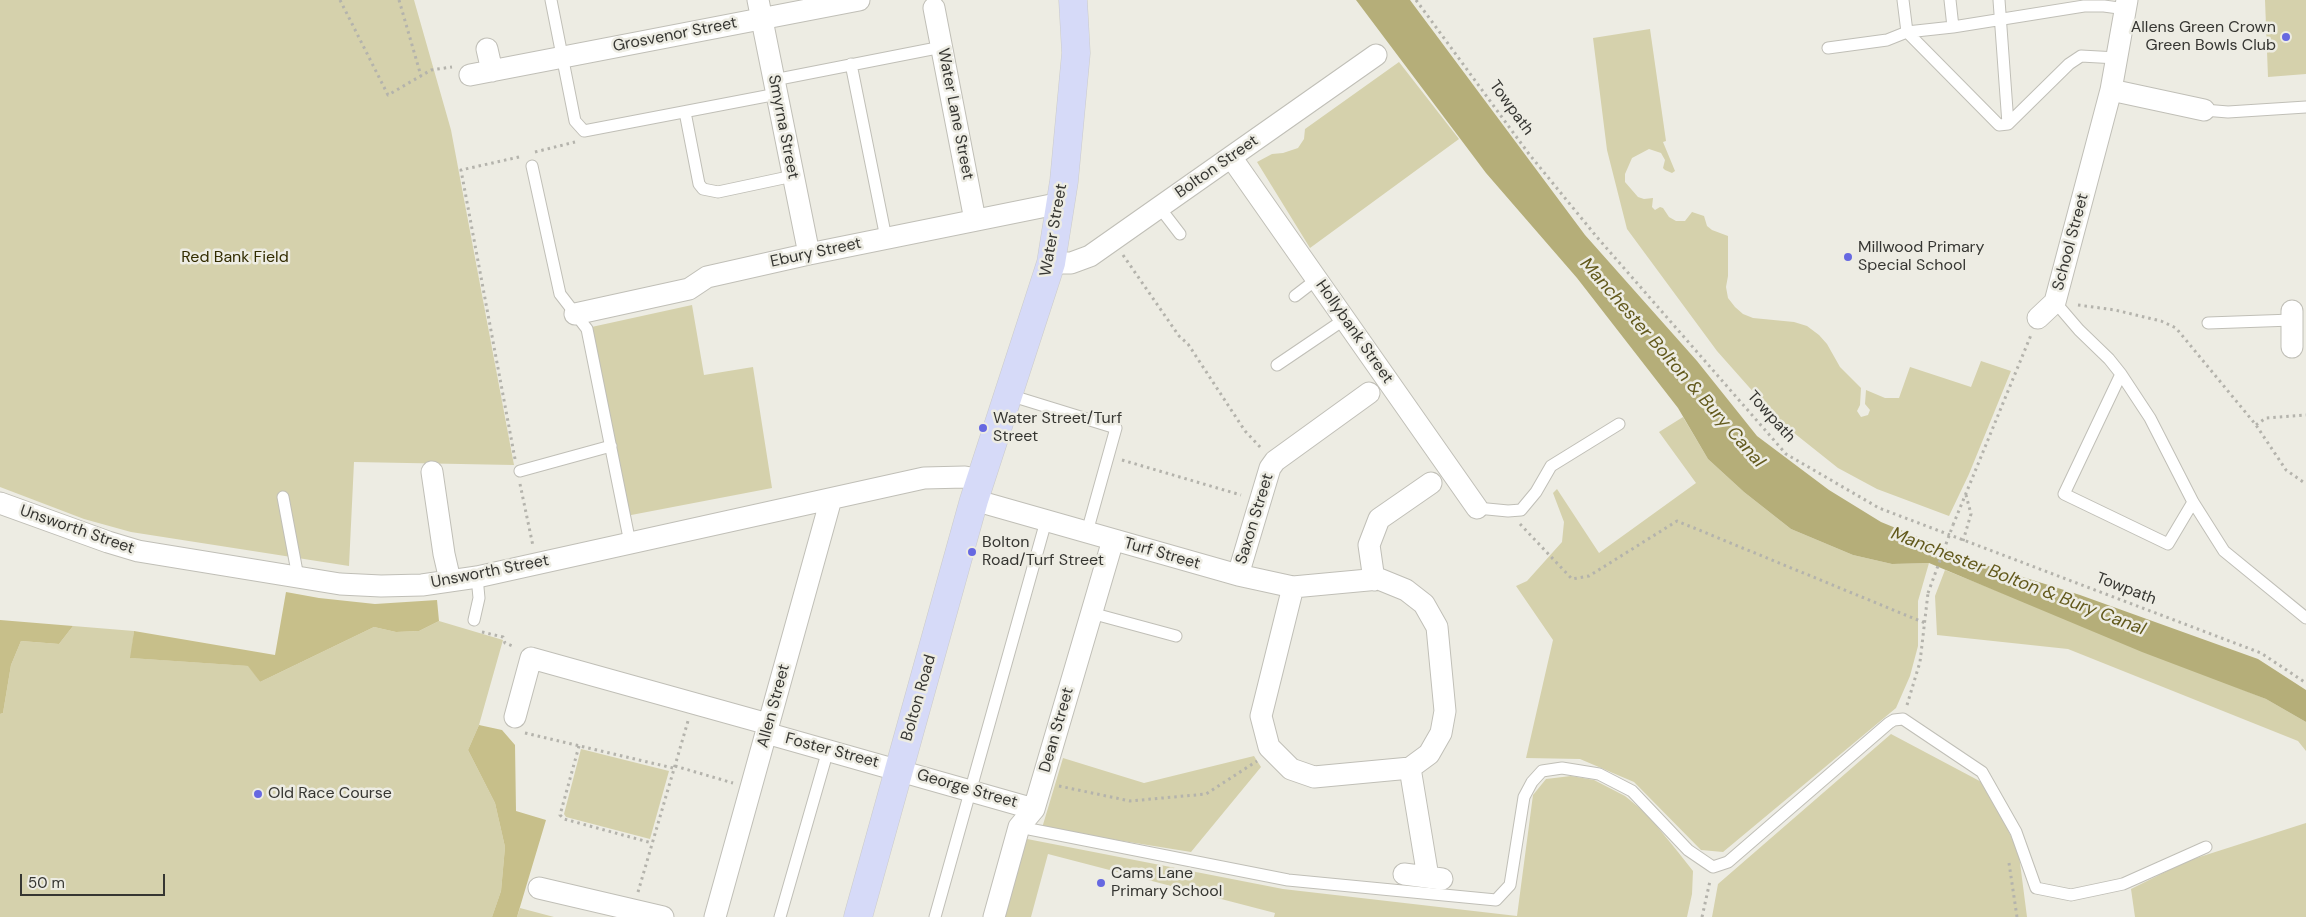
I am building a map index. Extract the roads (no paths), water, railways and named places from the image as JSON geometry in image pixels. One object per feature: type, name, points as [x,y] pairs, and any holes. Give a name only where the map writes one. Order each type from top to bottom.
[{"type":"main road","name":"Water Street","points":[[978,490],[1051,263],[1061,203],[1076,53],[1073,0]]},
{"type":"main road","name":"Bolton Road","points":[[858,917],[978,490]]},
{"type":"street","name":"Grosvenor Street","points":[[470,76],[562,57],[759,9],[859,0]]},
{"type":"street","name":"School Street","points":[[2038,318],[2055,302],[2111,90],[2126,4]]},
{"type":"street","name":"Water Lane Street","points":[[934,8],[975,220]]},
{"type":"street","name":"Smyrna Street","points":[[759,9],[809,254]]},
{"type":"street","points":[[487,49],[492,71]]},
{"type":"street","name":"Bolton Street","points":[[1051,263],[1080,261],[1114,241],[1376,55]]},
{"type":"street","points":[[2111,90],[2204,110]]},
{"type":"street","name":"Hollybank Street","points":[[1231,157],[1477,508]]},
{"type":"street","name":"Ebury Street","points":[[575,314],[688,289],[707,277],[809,254],[1061,203]]},
{"type":"street","name":"Saxon Street","points":[[1238,575],[1270,468],[1275,461],[1369,392]]},
{"type":"street","points":[[432,472],[444,554],[450,580]]},
{"type":"street","name":"Unsworth Street","points":[[0,503],[138,551],[340,584],[380,586],[422,584],[477,576],[924,478],[965,477],[978,490]]},
{"type":"street","points":[[1293,587],[1260,716],[1269,747],[1291,768],[1314,777],[1410,768],[1429,754],[1441,733],[1445,711],[1437,627],[1424,604],[1406,590],[1380,580],[1374,580],[1369,544],[1379,519],[1431,483]]},
{"type":"street","name":"Turf Street","points":[[978,490],[1046,521],[1238,575],[1293,587],[1374,580]]},
{"type":"street","name":"Allen Street","points":[[716,915],[831,499]]},
{"type":"street","name":"Dean Street","points":[[994,917],[1019,827],[1034,809],[1113,540]]},
{"type":"street","name":"Foster Street","points":[[515,717],[531,658],[692,704],[828,750],[899,770]]},
{"type":"street","points":[[1404,874],[1435,878],[1410,768]]},
{"type":"street","name":"George Street","points":[[899,770],[1034,809]]},
{"type":"street","points":[[548,895],[663,917]]},
{"type":"lane","points":[[551,0],[576,121],[584,131],[685,112],[851,64],[942,47]]},
{"type":"lane","points":[[1903,0],[1907,32],[1999,125],[2008,124],[2069,64],[2081,56],[2117,58]]},
{"type":"lane","points":[[1950,0],[1953,27]]},
{"type":"lane","points":[[1999,0],[2008,124]]},
{"type":"lane","points":[[2047,0],[2048,12]]},
{"type":"lane","points":[[1828,48],[1887,40],[1907,32],[1953,27],[2048,12],[2083,3],[2126,4]]},
{"type":"lane","points":[[851,64],[886,238]]},
{"type":"lane","points":[[2204,110],[2228,112],[2306,108]]},
{"type":"lane","points":[[685,112],[699,184],[703,189],[718,192],[793,176]]},
{"type":"lane","points":[[531,160],[560,294],[575,314],[585,323],[587,329],[630,543]]},
{"type":"lane","points":[[1160,208],[1180,234]]},
{"type":"lane","points":[[1295,296],[1317,279]]},
{"type":"lane","points":[[2055,302],[2079,330],[2109,358],[2121,374],[2150,418],[2193,502],[2224,551],[2306,618]]},
{"type":"lane","points":[[1277,365],[1345,318]]},
{"type":"lane","points":[[2208,323],[2295,326]]},
{"type":"lane","points":[[2121,374],[2064,494],[2168,544],[2193,502]]},
{"type":"lane","points":[[1009,395],[1116,428],[1087,532]]},
{"type":"lane","points":[[1477,508],[1508,511],[1521,510],[1536,492],[1551,466],[1619,424]]},
{"type":"lane","points":[[520,471],[611,446]]},
{"type":"lane","points":[[283,497],[298,577]]},
{"type":"lane","points":[[935,917],[1046,521]]},
{"type":"lane","points":[[474,620],[479,598],[477,576]]},
{"type":"lane","points":[[1091,613],[1176,636]]},
{"type":"lane","points":[[1019,827],[1288,880],[1496,900],[1510,885],[1524,797],[1532,782],[1542,771],[1562,768],[1599,774],[1632,792],[1688,850],[1713,867],[1728,862],[1889,722],[1903,719],[1982,772],[2016,832],[2036,888],[2071,895],[2123,884],[2206,847]]},
{"type":"lane","points":[[780,917],[828,750]]},
{"type":"water","name":"Manchester Bolton & Bury Canal","points":[[1356,0],[1410,0],[1585,235],[1697,361],[1757,436],[1829,490],[1881,522],[1991,567],[2080,595],[2258,659],[2306,690],[2306,722],[2266,699],[2142,652],[1929,563],[1892,564],[1853,555],[1791,529],[1744,492],[1708,459],[1678,408],[1577,278],[1486,173]]},
{"type":"place","name":"Allens Green Crown Green Bowls Club","points":[[2286,37]]},
{"type":"place","name":"Millwood Primary Special School","points":[[1848,257]]},
{"type":"place","name":"Water Street/Turf Street","points":[[983,428]]},
{"type":"place","name":"Bolton Road/Turf Street","points":[[972,552]]},
{"type":"place","name":"Old Race Course","points":[[258,794]]},
{"type":"place","name":"Cams Lane Primary School","points":[[1101,883]]},
{"type":"park label","name":"Red Bank Field","points":[[235,258]]}]
